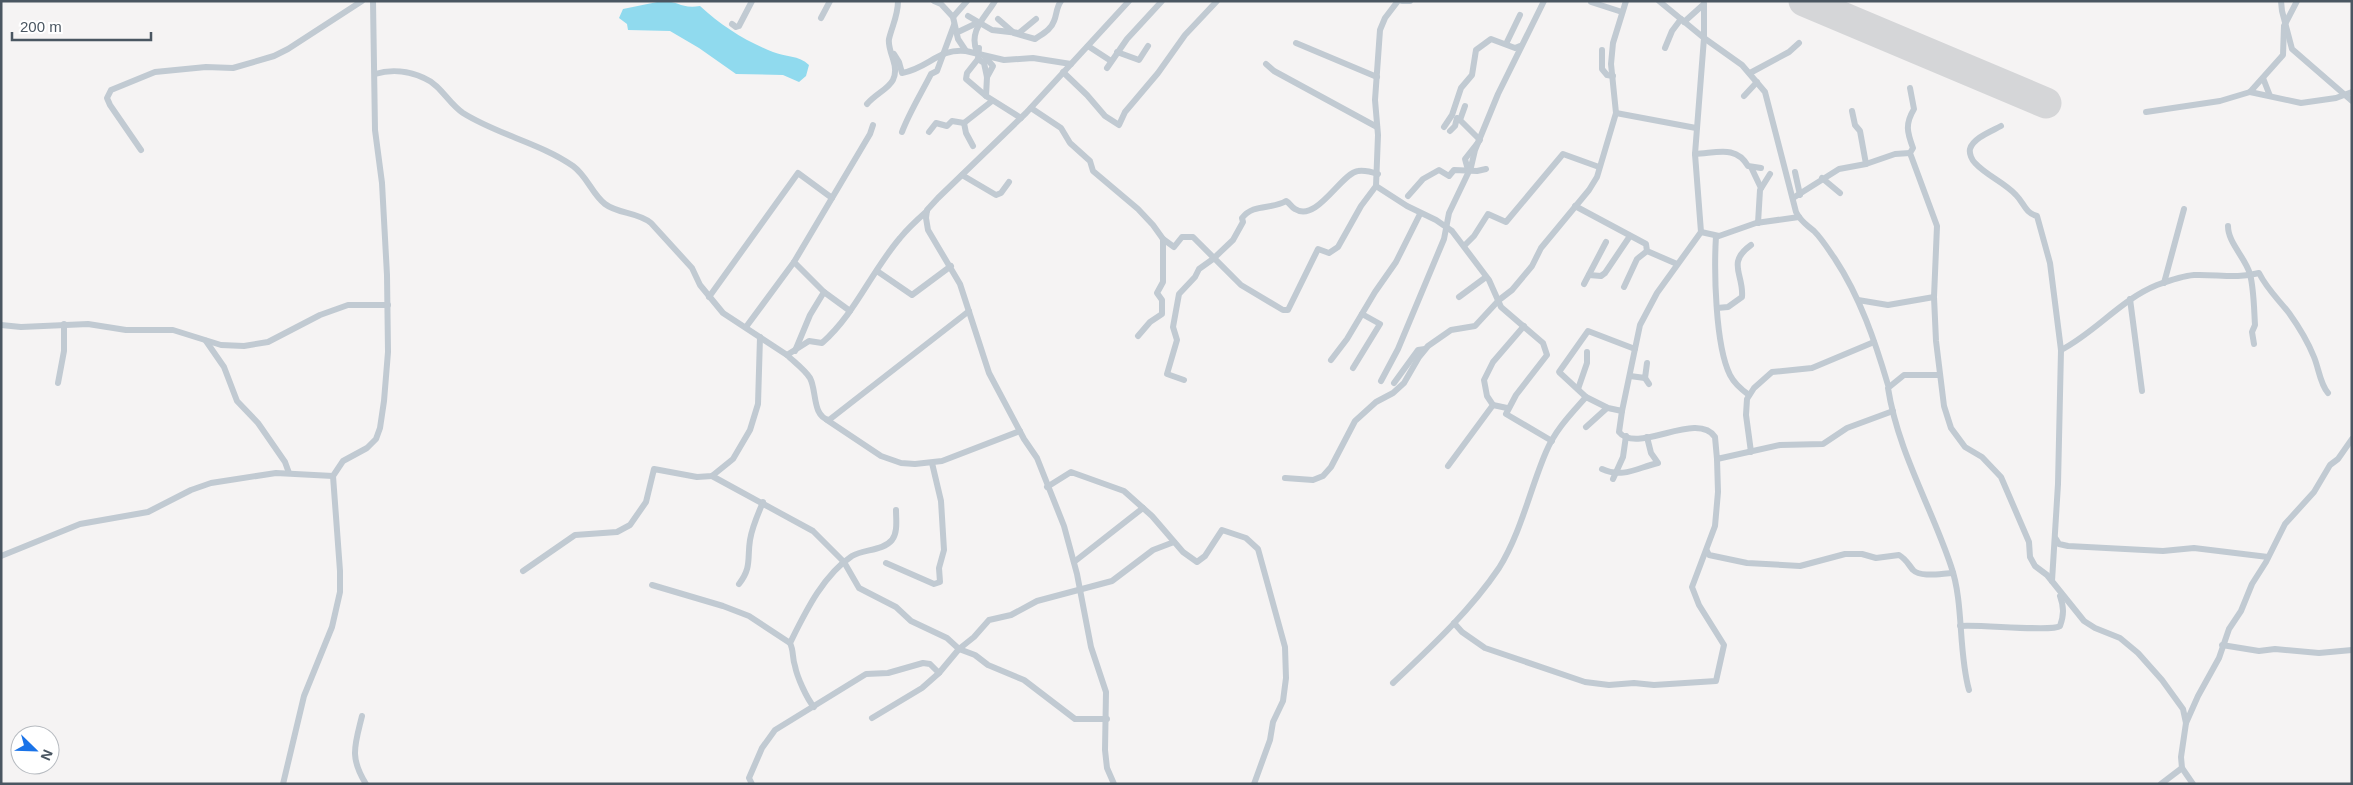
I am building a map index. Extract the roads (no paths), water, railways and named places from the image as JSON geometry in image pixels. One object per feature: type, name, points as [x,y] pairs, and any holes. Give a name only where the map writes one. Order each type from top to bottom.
[{"type":"street","points":[[141,150],[110,105],[108,98],[110,90],[155,72],[206,67],[233,68],[274,56],[362,1]]},
{"type":"street","points":[[283,784],[302,704],[332,627],[340,592],[333,476],[343,461],[367,448],[379,434],[388,352],[388,305],[383,199],[375,130],[373,1]]},
{"type":"street","points":[[732,24],[736,27],[739,26],[752,1]]},
{"type":"street","points":[[821,18],[830,1]]},
{"type":"street","points":[[866,104],[876,94],[882,92],[895,77],[897,70],[889,40],[897,17],[898,1]]},
{"type":"street","points":[[934,1],[953,17],[954,25],[958,32],[958,39],[966,51]]},
{"type":"street","points":[[953,17],[967,1]]},
{"type":"street","points":[[986,96],[987,77],[984,62],[973,44],[979,22],[994,1]]},
{"type":"street","points":[[968,16],[992,30],[1014,33],[1035,39],[1047,31],[1054,22],[1057,6],[1061,1]]},
{"type":"street","points":[[787,356],[810,341],[822,343],[836,331],[900,237],[1031,108],[1129,1]]},
{"type":"street","points":[[1107,68],[1118,52],[1162,1]]},
{"type":"street","points":[[1064,72],[1105,116],[1119,125],[1125,112],[1158,73],[1185,35],[1217,1]]},
{"type":"street","points":[[1031,108],[1061,128],[1070,143],[1090,161],[1093,171],[1138,210],[1153,225],[1163,239],[1174,247],[1182,237],[1193,237],[1213,259],[1241,284],[1283,310],[1288,310],[1318,249],[1333,252],[1341,242],[1361,206],[1376,186],[1378,174],[1376,77],[1380,30],[1385,18],[1398,1]]},
{"type":"street","points":[[1402,1],[1410,1]]},
{"type":"street","points":[[1381,381],[1401,342],[1448,228],[1449,213],[1469,171],[1480,140],[1522,43],[1544,1]]},
{"type":"street","points":[[1286,478],[1312,480],[1323,476],[1331,467],[1355,421],[1376,402],[1393,393],[1404,383],[1425,349],[1451,330],[1475,326],[1499,300],[1512,290],[1526,273],[1541,248],[1595,182],[1616,113],[1611,64],[1613,43],[1626,1]]},
{"type":"street","points":[[1659,1],[1704,38],[1742,64],[1758,82],[1770,104],[1796,197]]},
{"type":"street","points":[[2281,1],[2292,49],[2349,94],[2352,101]]},
{"type":"street","points":[[2250,92],[2283,55],[2283,30],[2298,1]]},
{"type":"street","points":[[1591,2],[1622,12]]},
{"type":"street","points":[[1454,623],[1462,632],[1485,648],[1585,682],[1608,685],[1634,683],[1654,685],[1716,680],[1724,645],[1699,605],[1692,587],[1707,551],[1717,516],[1715,437],[1704,428],[1692,427],[1646,437],[1626,436],[1619,432],[1640,325],[1657,293],[1701,232],[1695,154],[1704,38],[1704,4],[1672,31],[1665,48]]},
{"type":"street","points":[[1506,44],[1520,15]]},
{"type":"street","points":[[998,20],[1014,33],[1019,33],[1036,19]]},
{"type":"street","points":[[958,32],[979,22]]},
{"type":"street","points":[[902,132],[931,74],[937,71],[954,25]]},
{"type":"street","points":[[1447,129],[1455,126],[1461,88],[1472,75],[1476,50],[1492,39],[1516,49],[1522,43]]},
{"type":"street","points":[[1296,43],[1376,77]]},
{"type":"street","points":[[1750,73],[1789,52],[1799,43]]},
{"type":"street","points":[[1088,46],[1111,61]]},
{"type":"street","points":[[1118,52],[1139,60],[1148,46]]},
{"type":"street","points":[[891,50],[899,62],[902,73],[922,68],[943,53],[957,50],[1004,60],[1033,58],[1071,64]]},
{"type":"street","points":[[1602,50],[1602,69],[1607,76],[1613,76]]},
{"type":"street","points":[[978,53],[967,73],[966,79],[992,101],[1021,118]]},
{"type":"street","points":[[985,56],[993,66],[987,77]]},
{"type":"street","points":[[1266,64],[1377,127]]},
{"type":"street","points":[[375,74],[402,72],[432,82],[466,114],[518,140],[540,148],[574,167],[606,205],[642,217],[650,223],[692,268],[709,297],[723,313],[787,356],[810,378],[818,410],[827,420],[888,460],[914,464],[932,463],[1020,430]]},
{"type":"street","points":[[2263,78],[2270,96]]},
{"type":"street","points":[[1744,96],[1758,82]]},
{"type":"street","points":[[1910,88],[1914,109],[1908,120],[1906,131],[1912,148],[1910,153],[1938,226],[1934,297],[1938,375],[1947,418],[1955,436],[1965,447],[1989,463],[2001,477],[2030,542],[2031,562],[2052,581],[2059,592],[2090,626],[2120,638],[2138,653],[2162,680],[2183,709],[2186,723]]},
{"type":"street","points":[[2146,112],[2220,101],[2250,92],[2288,102],[2301,103],[2349,94]]},
{"type":"street","points":[[929,132],[936,123],[947,126],[952,121],[964,123],[992,101]]},
{"type":"street","points":[[1456,118],[1465,106]]},
{"type":"street","points":[[1852,111],[1855,125],[1860,131],[1866,164]]},
{"type":"street","points":[[1616,113],[1696,128]]},
{"type":"street","points":[[1456,118],[1480,140]]},
{"type":"street","points":[[964,123],[966,133],[973,146]]},
{"type":"street","points":[[746,327],[794,262],[870,134],[873,125]]},
{"type":"street","points":[[2001,126],[1974,142],[1971,147],[1971,156],[1974,163],[2018,197],[2030,214],[2037,216],[2050,263],[2061,350],[2056,539],[2052,581]]},
{"type":"street","points":[[1695,154],[1736,152],[1751,167],[1761,188]]},
{"type":"street","points":[[1796,197],[1822,178],[1839,169],[1866,164],[1895,154],[1910,153]]},
{"type":"street","points":[[1464,246],[1474,236],[1488,214],[1506,222],[1563,154],[1599,167]]},
{"type":"street","points":[[1751,167],[1761,168]]},
{"type":"street","points":[[1184,380],[1167,374],[1178,340],[1173,327],[1179,294],[1195,277],[1198,269],[1213,259],[1233,240],[1243,222],[1242,218],[1248,211],[1264,206],[1280,205],[1286,201],[1294,209],[1302,211],[1322,202],[1351,173],[1358,170],[1378,174]]},
{"type":"street","points":[[1408,196],[1423,179],[1439,170],[1449,176],[1454,170],[1486,170]]},
{"type":"street","points":[[1794,172],[1799,217],[1825,245],[1858,300],[1888,385],[1893,411],[1909,466],[1943,540],[1953,573],[1969,690]]},
{"type":"street","points":[[709,297],[798,173],[832,198]]},
{"type":"street","points":[[962,174],[996,194],[1001,193],[1009,182]]},
{"type":"street","points":[[1758,223],[1761,188],[1770,174]]},
{"type":"street","points":[[1822,178],[1840,193]]},
{"type":"street","points":[[1376,186],[1420,214],[1448,228],[1464,246],[1486,277],[1501,307],[1543,343],[1547,355],[1507,408],[1506,414],[1552,441]]},
{"type":"street","points":[[1575,206],[1646,244],[1647,251]]},
{"type":"street","points":[[2164,283],[2184,209]]},
{"type":"street","points":[[928,210],[926,218],[928,230],[960,284],[989,373],[1037,458],[1064,526],[1074,562],[1091,648],[1106,692],[1105,750],[1107,768],[1114,784]]},
{"type":"street","points":[[1331,360],[1347,339],[1396,262],[1420,214]]},
{"type":"street","points":[[1701,232],[1716,236],[1758,223],[1799,217]]},
{"type":"street","points":[[2228,226],[2228,236],[2238,249],[2250,275],[2255,325],[2252,332],[2254,344]]},
{"type":"street","points":[[1589,275],[1601,276],[1605,273],[1630,236]]},
{"type":"street","points":[[1716,236],[1717,308],[1720,333],[1730,374],[1749,395]]},
{"type":"street","points":[[1138,336],[1150,322],[1162,314],[1162,300],[1156,293],[1163,282],[1163,239]]},
{"type":"street","points":[[1584,284],[1606,242]]},
{"type":"street","points":[[1717,308],[1728,308],[1742,297],[1742,288],[1736,266],[1742,252],[1752,245]]},
{"type":"street","points":[[1647,251],[1677,264]]},
{"type":"street","points":[[1624,287],[1637,259],[1647,251]]},
{"type":"street","points":[[794,262],[824,292],[850,311]]},
{"type":"street","points":[[877,271],[912,295],[951,266]]},
{"type":"street","points":[[2061,350],[2079,340],[2102,319],[2130,299],[2164,283],[2193,275],[2222,277],[2259,273],[2265,286],[2298,325],[2315,359],[2324,388],[2328,393]]},
{"type":"street","points":[[1459,297],[1486,277]]},
{"type":"street","points":[[795,352],[810,315],[824,292]]},
{"type":"street","points":[[1858,300],[1888,305],[1934,297]]},
{"type":"street","points":[[2130,299],[2142,391]]},
{"type":"street","points":[[1,325],[21,327],[88,324],[126,330],[173,330],[227,346],[260,344],[277,338],[320,315],[348,305],[388,305]]},
{"type":"street","points":[[827,420],[969,310]]},
{"type":"street","points":[[1352,368],[1380,324],[1362,314]]},
{"type":"street","points":[[58,384],[64,351],[64,324]]},
{"type":"street","points":[[1507,408],[1492,405],[1487,396],[1484,380],[1494,362],[1524,326]]},
{"type":"street","points":[[1622,411],[1607,408],[1586,397],[1559,372],[1588,331],[1635,348]]},
{"type":"street","points":[[712,476],[733,459],[752,422],[758,404],[760,337]]},
{"type":"street","points":[[205,340],[224,367],[237,401],[258,423],[285,462],[289,473]]},
{"type":"street","points":[[1751,452],[1746,415],[1749,395],[1772,372],[1812,368],[1874,342]]},
{"type":"street","points":[[1394,383],[1418,350],[1425,349]]},
{"type":"street","points":[[1578,389],[1587,363],[1588,352]]},
{"type":"street","points":[[1647,363],[1645,378],[1649,384]]},
{"type":"street","points":[[1888,385],[1904,375],[1938,375]]},
{"type":"street","points":[[1630,376],[1645,378]]},
{"type":"street","points":[[1393,683],[1454,623],[1499,568],[1558,429],[1586,397]]},
{"type":"street","points":[[1448,466],[1492,405]]},
{"type":"street","points":[[1586,427],[1607,408]]},
{"type":"street","points":[[1717,460],[1780,445],[1823,444],[1848,428],[1893,411]]},
{"type":"street","points":[[1613,479],[1623,457],[1626,436]]},
{"type":"street","points":[[1602,469],[1632,473],[1644,466],[1658,463],[1651,453],[1646,437]]},
{"type":"street","points":[[2193,784],[2182,768],[2181,757],[2186,723],[2198,696],[2219,658],[2222,645],[2234,620],[2241,611],[2252,584],[2285,524],[2314,492],[2330,465],[2338,458],[2352,439]]},
{"type":"street","points":[[886,563],[934,584],[940,582],[939,568],[944,550],[941,502],[932,463]]},
{"type":"street","points":[[523,572],[576,535],[617,532],[630,525],[646,502],[654,469],[697,477],[712,476],[763,502],[813,531],[844,562],[862,590],[906,613],[912,621],[946,638],[959,649],[975,655],[988,665],[1024,680],[1075,719],[1107,720]]},
{"type":"street","points":[[1047,487],[1071,472],[1075,472],[1124,491],[1143,508],[1188,556],[1197,562],[1205,556],[1220,532],[1225,530],[1252,542],[1260,555],[1285,647],[1286,678],[1283,701],[1274,722],[1270,740],[1254,784]]},
{"type":"street","points":[[1,556],[80,524],[148,512],[211,483],[261,474],[289,473],[333,476]]},
{"type":"street","points":[[739,584],[746,575],[751,536],[763,502]]},
{"type":"street","points":[[1074,562],[1143,508]]},
{"type":"street","points":[[790,643],[827,580],[844,562],[855,554],[874,549],[891,541],[896,530],[896,510]]},
{"type":"street","points":[[2056,539],[2059,544],[2068,546],[2163,550],[2194,548],[2268,557]]},
{"type":"street","points":[[872,718],[922,688],[939,673],[959,649],[974,637],[989,620],[1011,615],[1037,601],[1112,581],[1153,550],[1174,542]]},
{"type":"street","points":[[1707,551],[1709,555],[1747,563],[1800,566],[1845,554],[1862,554],[1876,558],[1899,555],[1907,560],[1914,571],[1920,574],[1953,573]]},
{"type":"street","points":[[652,585],[723,606],[749,616],[790,643],[793,648],[794,666],[808,700],[814,707]]},
{"type":"street","points":[[1960,626],[1995,625],[2043,630],[2057,628],[2061,624],[2064,606],[2059,592]]},
{"type":"street","points":[[2222,645],[2259,651],[2275,649],[2320,653],[2352,650]]},
{"type":"street","points":[[752,784],[749,778],[762,748],[772,734],[788,721],[870,672],[888,673],[923,663],[930,664],[939,673]]},
{"type":"street","points":[[362,716],[357,737],[355,764],[366,784]]},
{"type":"street","points":[[2162,784],[2182,768]]},
{"type":"water","points":[[662,1],[684,6],[700,6],[743,38],[778,54],[805,62],[809,65],[806,76],[799,82],[783,75],[736,74],[699,48],[670,31],[628,30],[627,24],[619,18],[623,9]]}]
